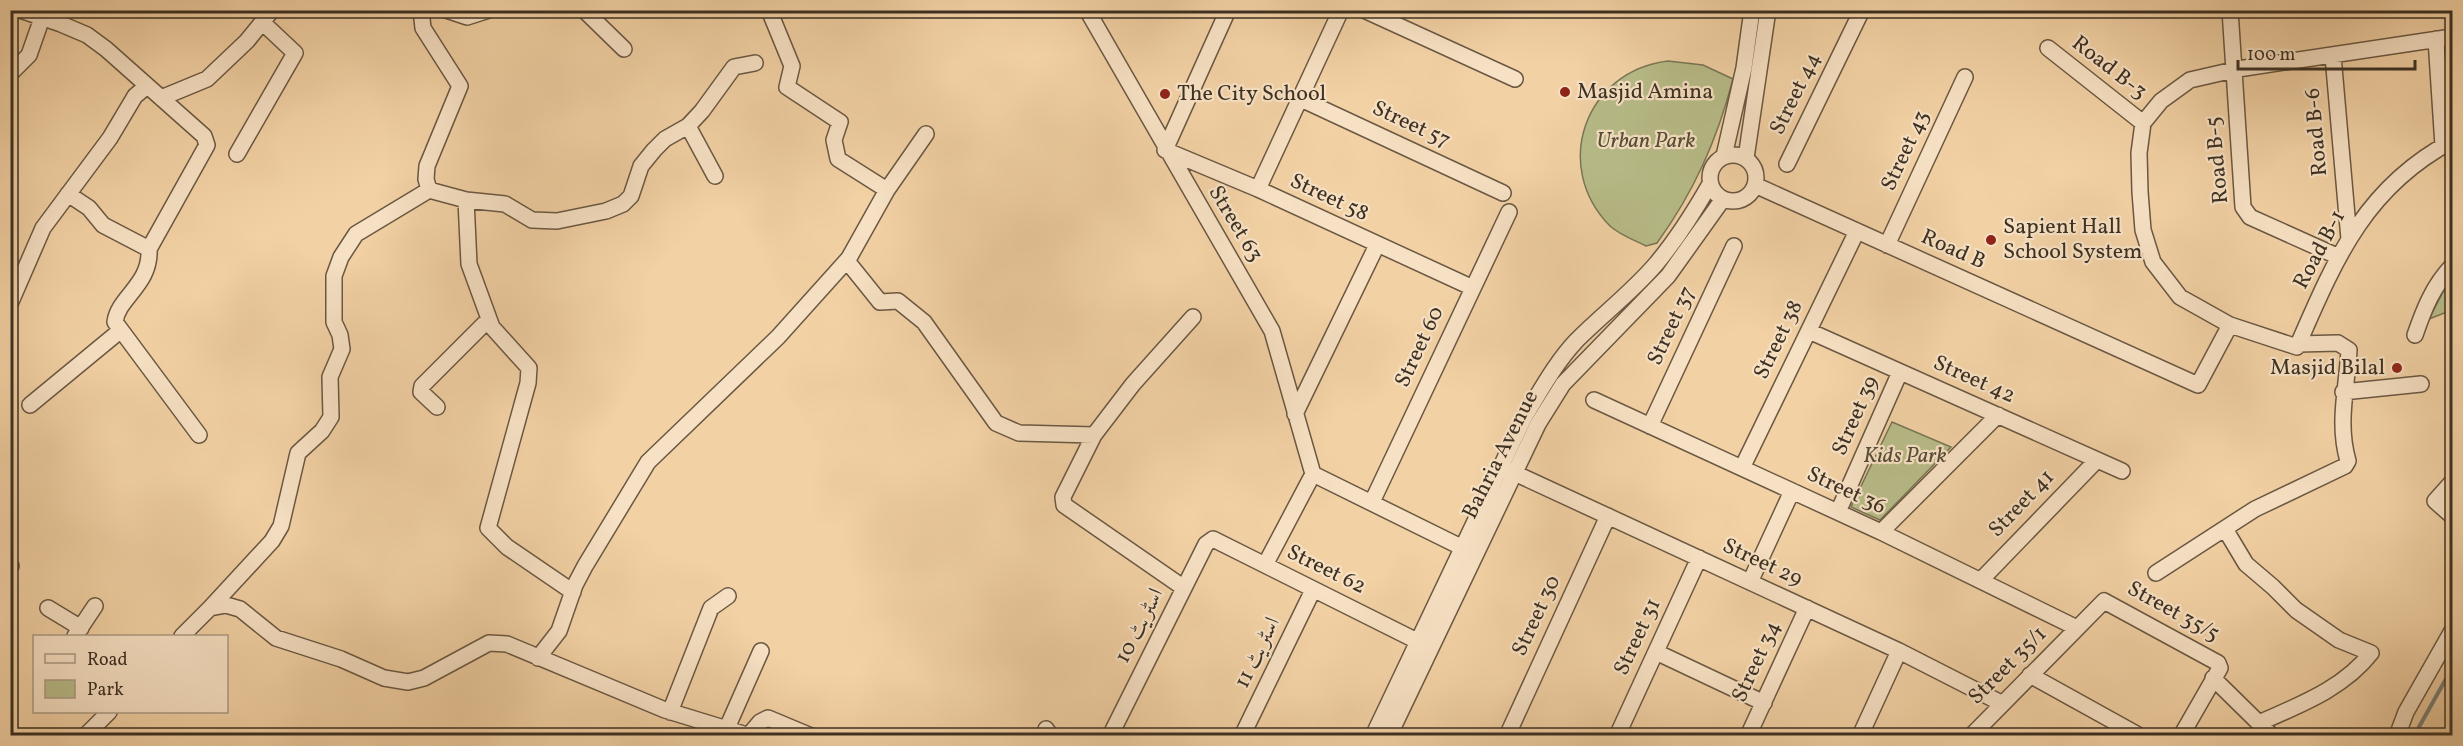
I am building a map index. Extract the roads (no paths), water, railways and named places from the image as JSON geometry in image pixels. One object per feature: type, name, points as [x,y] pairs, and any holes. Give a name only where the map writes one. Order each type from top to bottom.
[{"type":"street","points":[[20,10],[87,35],[192,124],[207,145],[149,249],[149,260],[144,275],[116,314],[115,322],[199,435]]},
{"type":"street","points":[[421,10],[423,28],[460,86],[427,166],[426,179],[429,190]]},
{"type":"street","points":[[446,10],[468,17],[489,10]]},
{"type":"street","points":[[584,10],[624,49]]},
{"type":"street","points":[[769,10],[792,66],[787,87],[840,122],[841,125],[834,140],[838,159],[887,190]]},
{"type":"street","name":"Street 63","points":[[1087,10],[1165,150],[1272,331],[1313,474]]},
{"type":"street","points":[[1165,150],[1228,10]]},
{"type":"street","points":[[1258,189],[1341,10]]},
{"type":"street","points":[[1364,10],[1515,79]]},
{"type":"street","points":[[1724,156],[1731,154],[1746,158],[1755,170],[1755,186],[1746,198],[1730,201],[1723,199],[1710,184],[1711,171],[1724,156],[1744,68],[1752,10]]},
{"type":"street","points":[[1746,158],[1768,10]]},
{"type":"street","name":"Street 44","points":[[1787,164],[1862,10]]},
{"type":"street","name":"Road B-5","points":[[2230,10],[2236,70],[2243,207],[2250,218],[2339,257]]},
{"type":"street","points":[[161,98],[207,79],[267,16],[296,53],[237,154]]},
{"type":"street","points":[[13,71],[29,55],[42,18]]},
{"type":"street","points":[[2156,573],[2255,509],[2345,466],[2348,461],[2342,441],[2343,392],[2349,350],[2345,345],[2338,343],[2297,345],[2230,325],[2180,297],[2153,262],[2143,230],[2139,153],[2143,123],[2161,101],[2190,80],[2236,70],[2452,37]]},
{"type":"street","points":[[2436,39],[2448,143]]},
{"type":"street","name":"Road B-3","points":[[2048,48],[2143,123]]},
{"type":"street","name":"Road B-6","points":[[2332,56],[2349,238]]},
{"type":"street","points":[[183,635],[272,541],[281,526],[298,453],[322,431],[331,417],[330,376],[342,349],[340,335],[334,322],[334,276],[341,257],[356,234],[429,190],[466,200],[505,204],[532,220],[557,221],[606,211],[623,204],[631,196],[641,166],[654,150],[665,139],[688,126],[717,94],[734,67],[755,63]]},
{"type":"street","name":"Street 43","points":[[1887,245],[1965,77]]},
{"type":"street","points":[[10,304],[43,228],[110,138],[127,106],[147,86]]},
{"type":"street","name":"Street 57","points":[[1301,99],[1503,193]]},
{"type":"street","points":[[688,126],[715,176]]},
{"type":"street","points":[[538,658],[560,631],[573,592],[599,540],[648,462],[778,337],[847,261],[887,190],[926,134]]},
{"type":"street","name":"Road B-1","points":[[2297,345],[2359,219],[2391,184],[2448,143]]},
{"type":"street","name":"Street 58","points":[[1165,150],[1258,189],[1473,288]]},
{"type":"street","name":"Bahria Avenue","points":[[1389,735],[1509,470],[1525,416],[1550,375],[1575,342],[1655,265],[1686,225],[1710,184]]},
{"type":"street","name":"Road B","points":[[1755,186],[2198,385],[2230,325]]},
{"type":"street","points":[[68,194],[89,208],[103,225],[149,249]]},
{"type":"street","name":"Bahria Avenue","points":[[1374,735],[1463,549],[1563,384],[1668,276],[1723,199]]},
{"type":"street","points":[[466,200],[469,264],[489,319],[492,327],[529,368],[528,383],[488,528],[507,547],[573,592]]},
{"type":"street","name":"Street 60","points":[[1372,502],[1509,212]]},
{"type":"street","name":"Street 38","points":[[1742,468],[1857,231]]},
{"type":"street","points":[[1295,414],[1377,245]]},
{"type":"street","name":"Street 37","points":[[1650,426],[1734,246]]},
{"type":"street","points":[[847,261],[880,302],[898,301],[924,322],[996,423],[1019,433],[1094,435]]},
{"type":"street","points":[[2415,335],[2426,304],[2442,277],[2452,266]]},
{"type":"street","points":[[1184,588],[1064,505],[1067,488],[1094,435],[1133,384],[1193,317]]},
{"type":"street","points":[[437,407],[421,392],[422,386],[489,319]]},
{"type":"street","points":[[30,405],[121,330]]},
{"type":"street","name":"Street 42","points":[[1809,331],[2122,471]]},
{"type":"street","name":"Street 39","points":[[1838,512],[1900,372]]},
{"type":"street","points":[[2343,392],[2421,384]]},
{"type":"street","name":"Street 36","points":[[1594,400],[1881,531],[2077,628]]},
{"type":"street","points":[[1881,531],[1998,415]]},
{"type":"street","name":"Street 41","points":[[1981,580],[2097,460]]},
{"type":"street","name":"Street 29","points":[[1509,470],[1899,651],[2001,703]]},
{"type":"street","points":[[1265,565],[1313,474],[1463,549]]},
{"type":"street","points":[[2452,482],[2435,501],[2452,516]]},
{"type":"street","points":[[1750,582],[1792,491]]},
{"type":"street","name":"Street 30","points":[[1508,735],[1608,516]]},
{"type":"street","points":[[2225,529],[2246,564],[2296,610],[2339,640],[2371,653],[2362,665],[2322,695],[2259,723]]},
{"type":"street","name":"اسٹریٹ 10","points":[[1110,735],[1206,544],[1213,539]]},
{"type":"street","name":"Street 62","points":[[1213,539],[1419,642]]},
{"type":"street","name":"Street 31","points":[[1617,735],[1699,558]]},
{"type":"street","name":"اسٹریٹ 11","points":[[1242,735],[1313,590]]},
{"type":"street","points":[[670,712],[711,608],[728,596]]},
{"type":"street","name":"Street 35/5","points":[[2077,628],[2104,601],[2212,659],[2216,673]]},
{"type":"street","points":[[210,608],[226,605],[240,609],[276,638],[341,659],[384,678],[408,682],[424,678],[489,643],[507,644],[670,712],[749,735],[760,722],[768,718],[811,735]]},
{"type":"street","points":[[48,608],[78,632],[95,606]]},
{"type":"street","name":"Street 34","points":[[1748,735],[1807,608]]},
{"type":"street","name":"Street 35/1","points":[[1971,735],[2077,628]]},
{"type":"street","points":[[2397,735],[2406,712],[2452,631]]},
{"type":"street","points":[[727,728],[761,651]]},
{"type":"street","points":[[1860,735],[1899,651]]},
{"type":"street","points":[[1656,652],[1764,702]]},
{"type":"street","points":[[2181,735],[2216,673],[2272,735]]},
{"type":"street","points":[[2030,675],[2140,735]]},
{"type":"street","points":[[85,735],[107,713]]},
{"type":"waterway","points":[[2417,736],[2419,727],[2452,668]]},
{"type":"place","name":"Masjid Amina","points":[[1565,92]]},
{"type":"place","name":"The City School","points":[[1165,94]]},
{"type":"place","name":"Sapient Hall School System","points":[[1991,240]]},
{"type":"place","name":"Masjid Bilal","points":[[2397,368]]},
{"type":"park label","name":"Urban Park","points":[[1646,141]]},
{"type":"park label","name":"Kids Park","points":[[1905,456]]}]
